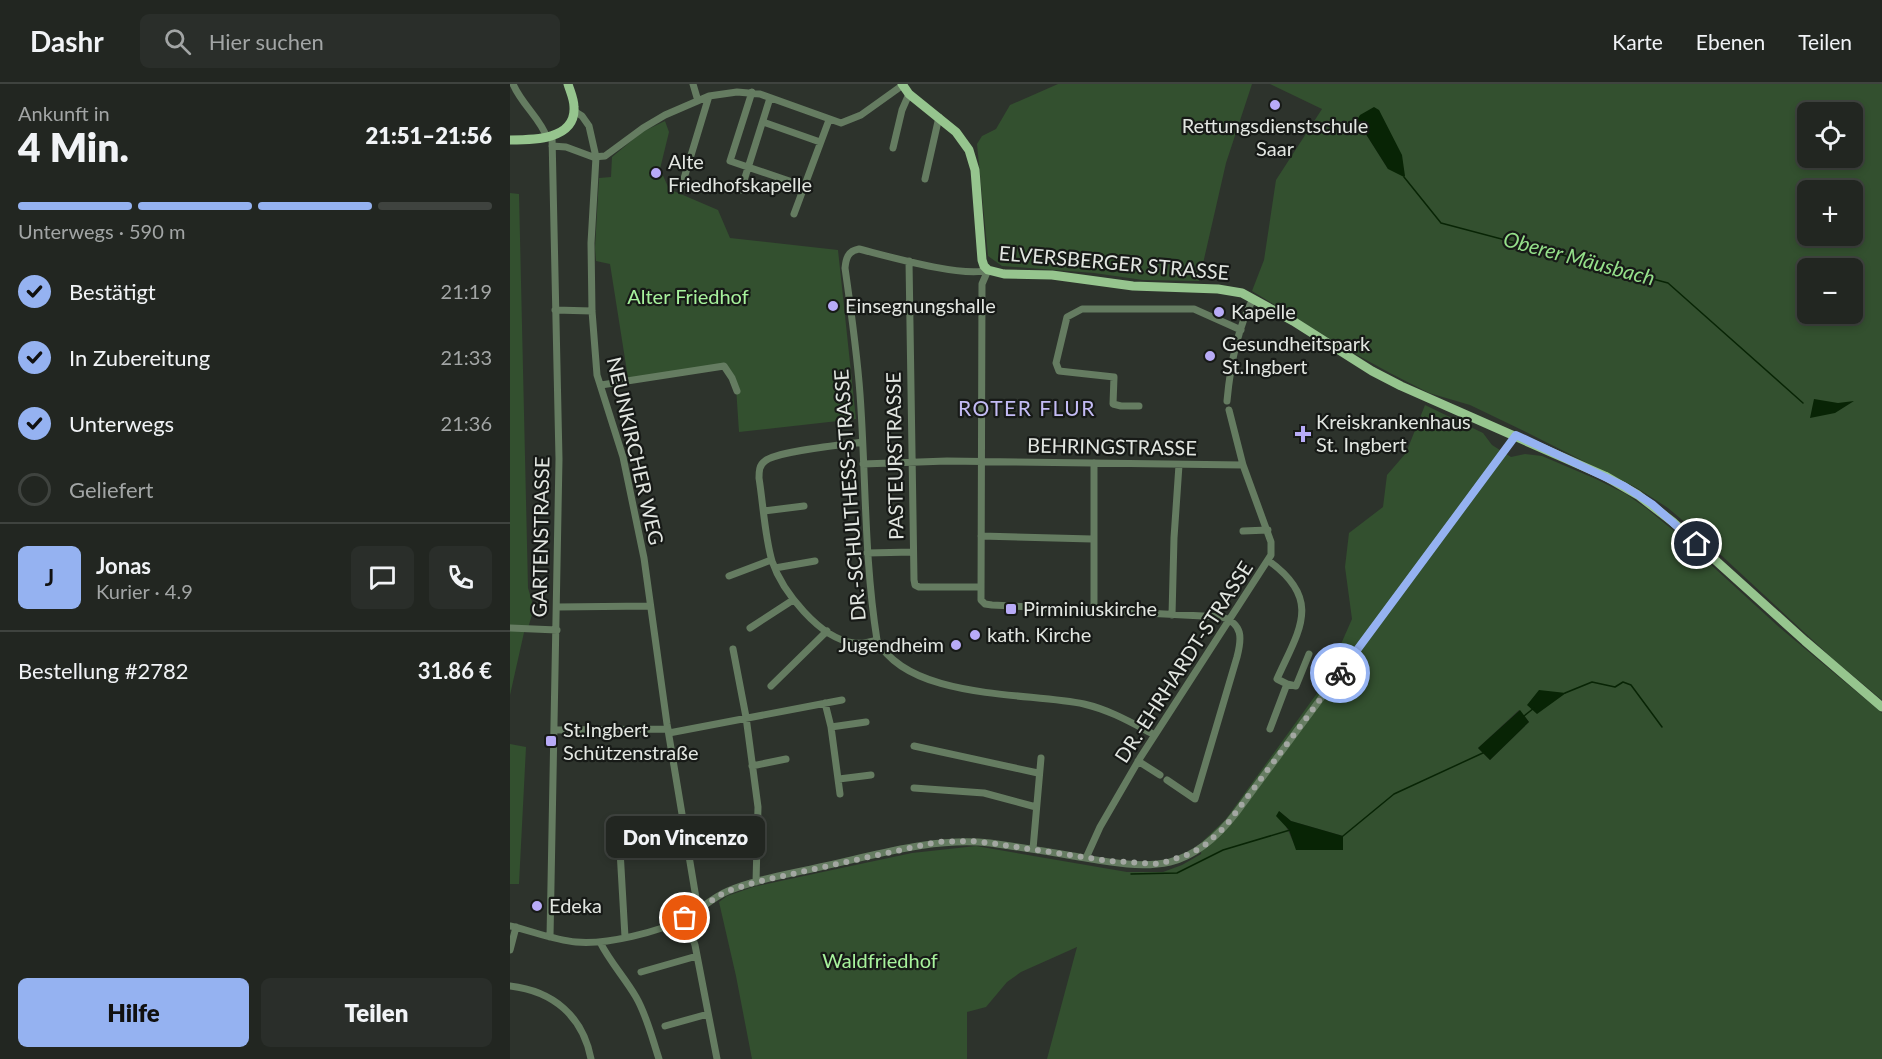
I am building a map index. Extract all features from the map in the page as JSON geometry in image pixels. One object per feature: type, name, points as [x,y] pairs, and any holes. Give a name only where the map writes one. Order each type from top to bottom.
[{"type":"main road","points":[[560,84],[571,95]]},
{"type":"main road","points":[[510,140],[550,140],[568,126],[574,111],[568,84]]},
{"type":"main road","name":"ELVERSBERGER STRASSE","points":[[902,84],[909,94],[939,117],[964,141],[972,160],[982,260],[988,270],[1004,274],[1052,276],[1133,286],[1218,290],[1235,292],[1252,299],[1392,381],[1516,435],[1624,486],[1652,504],[1882,707]]},
{"type":"street","points":[[513,84],[525,106],[544,128],[550,140],[597,157],[608,154],[633,134],[664,115],[709,96],[752,92],[841,123],[854,119],[902,84]]},
{"type":"street","points":[[693,84],[698,101]]},
{"type":"street","points":[[752,92],[729,159],[731,162],[804,186]]},
{"type":"street","points":[[893,148],[902,110],[909,94]]},
{"type":"street","points":[[682,185],[709,96]]},
{"type":"street","points":[[741,190],[770,98]]},
{"type":"street","name":"NEUNKIRCHER WEG","points":[[574,111],[582,116],[589,126],[597,157],[591,243],[592,310],[597,375],[623,458],[644,558],[668,731],[698,910]]},
{"type":"street","points":[[925,178],[939,117]]},
{"type":"street","points":[[794,214],[829,120]]},
{"type":"street","points":[[763,122],[820,142]]},
{"type":"street","name":"GARTENSTRASSE","points":[[550,140],[559,459],[550,937]]},
{"type":"street","name":"DR.-SCHULTHESS-STRASSE","points":[[909,261],[859,249],[848,254],[845,268],[857,353],[867,553],[877,640],[898,665],[933,681],[968,689],[1086,705],[1110,712],[1155,735]]},
{"type":"street","points":[[909,261],[979,273],[988,270]]},
{"type":"street","name":"PASTEURSTRASSE","points":[[909,261],[915,585],[919,587],[981,587]]},
{"type":"street","points":[[988,270],[982,284],[980,461],[981,600],[983,603],[1222,617],[1230,620],[1239,629],[1240,646],[1195,799],[1138,761]]},
{"type":"street","points":[[1227,401],[1241,330],[1252,299]]},
{"type":"street","points":[[1140,406],[1113,404],[1114,377],[1059,371],[1056,363],[1067,317],[1082,309],[1194,309],[1241,330]]},
{"type":"street","points":[[555,310],[592,310]]},
{"type":"street","points":[[600,385],[724,366],[737,391]]},
{"type":"street","name":"DR.-EHRHARDT-STRASSE","points":[[1086,858],[1100,827],[1138,761],[1269,561],[1272,549],[1268,530],[1243,465],[1228,410]]},
{"type":"street","points":[[510,950],[513,926],[574,942],[600,942],[662,927],[685,918],[725,892],[756,882],[937,842],[970,841],[1133,864],[1159,864],[1181,858],[1214,838],[1236,813],[1516,435]]},
{"type":"street","points":[[862,442],[776,455],[763,462],[759,473],[773,564],[785,589],[793,600],[835,636],[855,643],[877,640]]},
{"type":"street","name":"BEHRINGSTRASSE","points":[[863,464],[980,461],[1243,465]]},
{"type":"street","points":[[1094,463],[1092,539],[1094,610]]},
{"type":"street","points":[[1172,615],[1179,465]]},
{"type":"street","points":[[764,511],[804,506]]},
{"type":"street","points":[[1244,531],[1268,530]]},
{"type":"street","points":[[981,536],[1092,539]]},
{"type":"street","points":[[867,553],[913,552]]},
{"type":"street","points":[[729,576],[773,564],[815,561]]},
{"type":"street","points":[[1269,561],[1291,581],[1303,607],[1298,632],[1277,679],[1296,686],[1309,654]]},
{"type":"street","points":[[750,628],[793,600]]},
{"type":"street","points":[[557,607],[650,606]]},
{"type":"street","points":[[510,627],[557,630]]},
{"type":"street","points":[[771,686],[827,631]]},
{"type":"street","points":[[733,649],[746,717],[758,807],[756,882]]},
{"type":"street","points":[[1270,729],[1287,684]]},
{"type":"street","points":[[554,730],[668,731],[842,700]]},
{"type":"street","points":[[825,703],[831,727],[840,794]]},
{"type":"street","points":[[831,727],[866,722]]},
{"type":"street","points":[[914,746],[1038,773]]},
{"type":"street","points":[[1034,849],[1038,773],[1041,758]]},
{"type":"street","points":[[752,766],[786,759]]},
{"type":"street","points":[[838,779],[871,775]]},
{"type":"street","points":[[914,788],[984,793],[1036,807]]},
{"type":"street","points":[[619,833],[625,937]]},
{"type":"street","points":[[685,918],[697,956],[717,1059]]},
{"type":"street","points":[[600,942],[644,1012],[659,1059]]},
{"type":"street","points":[[641,972],[697,956]]},
{"type":"street","points":[[510,986],[542,994],[565,1009],[575,1019],[585,1036],[591,1059]]},
{"type":"street","points":[[665,1026],[708,1014]]},
{"type":"green space","points":[[1058,84],[1252,84],[1226,163],[1199,281],[1143,280],[1094,273],[1002,266],[988,256],[977,144],[982,136],[996,129],[1010,105]]},
{"type":"green space","points":[[1270,84],[1882,84],[1882,700],[1833,659],[1668,508],[1637,488],[1524,431],[1470,405],[1429,393],[1390,373],[1252,291],[1264,260],[1276,180],[1322,109]],"holes":[[[1379,110],[1388,169],[1357,120]]]},
{"type":"green space","name":"Alter Friedhof","points":[[665,121],[669,132],[660,169],[669,189],[718,210],[730,238],[838,250],[856,419],[739,432],[736,387],[725,366],[628,378],[610,264],[596,261],[599,178],[611,177],[612,157],[642,132]]},
{"type":"green space","points":[[510,193],[519,194],[528,588],[534,608],[528,628],[525,628],[510,695]]},
{"type":"green space","name":"Waldfriedhof","points":[[1425,405],[1483,433],[1492,445],[1511,457],[1525,454],[1542,456],[1626,494],[1674,531],[1779,627],[1882,713],[1882,1059],[1047,1059],[1077,947],[1021,972],[1007,982],[986,1007],[967,1012],[967,1059],[752,1059],[719,902],[727,896],[753,887],[912,853],[976,846],[1127,872],[1163,872],[1182,865],[1201,854],[1202,842],[1226,819],[1323,685],[1352,619],[1345,567],[1349,533],[1383,507],[1387,475],[1406,453]],"holes":[[[1519,710],[1529,722],[1490,760],[1478,748]],[[1279,811],[1291,821],[1343,836],[1343,849],[1297,850]]]},
{"type":"green space","points":[[510,744],[526,747],[519,884],[510,884]]},
{"type":"shaded area","points":[[1374,107],[1379,110],[1402,155],[1404,177],[1388,169],[1357,120],[1360,115]]},
{"type":"shaded area","points":[[1814,399],[1838,403],[1854,401],[1835,413],[1810,418]]},
{"type":"shaded area","points":[[1539,690],[1566,693],[1537,714],[1527,705]]},
{"type":"shaded area","points":[[1520,710],[1529,722],[1490,760],[1478,748]]},
{"type":"shaded area","points":[[1279,811],[1291,821],[1343,836],[1343,850],[1296,850],[1289,830],[1276,816]]},
{"type":"waterway","name":"Oberer Mäusbach","points":[[1404,177],[1441,223],[1668,283],[1803,403]]},
{"type":"waterway","points":[[1565,693],[1592,682],[1615,687],[1623,682],[1631,685],[1662,727]]},
{"type":"waterway","points":[[1524,716],[1534,708]]},
{"type":"waterway","points":[[1343,836],[1394,794],[1485,752]]},
{"type":"waterway","points":[[1131,874],[1177,873],[1223,850],[1290,830]]},
{"type":"way so far","points":[[685,918],[725,892],[756,882],[937,842],[990,843],[1133,864],[1171,862],[1205,845],[1225,827],[1340,673]]},
{"type":"place","name":"Rettungsdienstschule Saar","points":[[1275,105]]},
{"type":"place","name":"Alte Friedhofskapelle","points":[[656,173]]},
{"type":"place","name":"Einsegnungshalle","points":[[833,306]]},
{"type":"place","name":"Kapelle","points":[[1219,312]]},
{"type":"place","name":"Gesundheitspark St.Ingbert","points":[[1210,356]]},
{"type":"place","name":"Kreiskrankenhaus St. Ingbert","points":[[1303,434]]},
{"type":"place","name":"Pirminiuskirche","points":[[1011,609]]},
{"type":"place","name":"kath. Kirche","points":[[975,635]]},
{"type":"place","name":"Jugendheim","points":[[956,645]]},
{"type":"place","name":"St.Ingbert Schützenstraße","points":[[551,741]]},
{"type":"place","name":"Edeka","points":[[537,906]]},
{"type":"place","name":"Don Vincenzo","points":[[685,918]]},
{"type":"district","name":"ROTER FLUR","points":[[1027,409]]},
{"type":"route","points":[[1340,673],[1516,435],[1624,486],[1652,504],[1697,544]]}]
